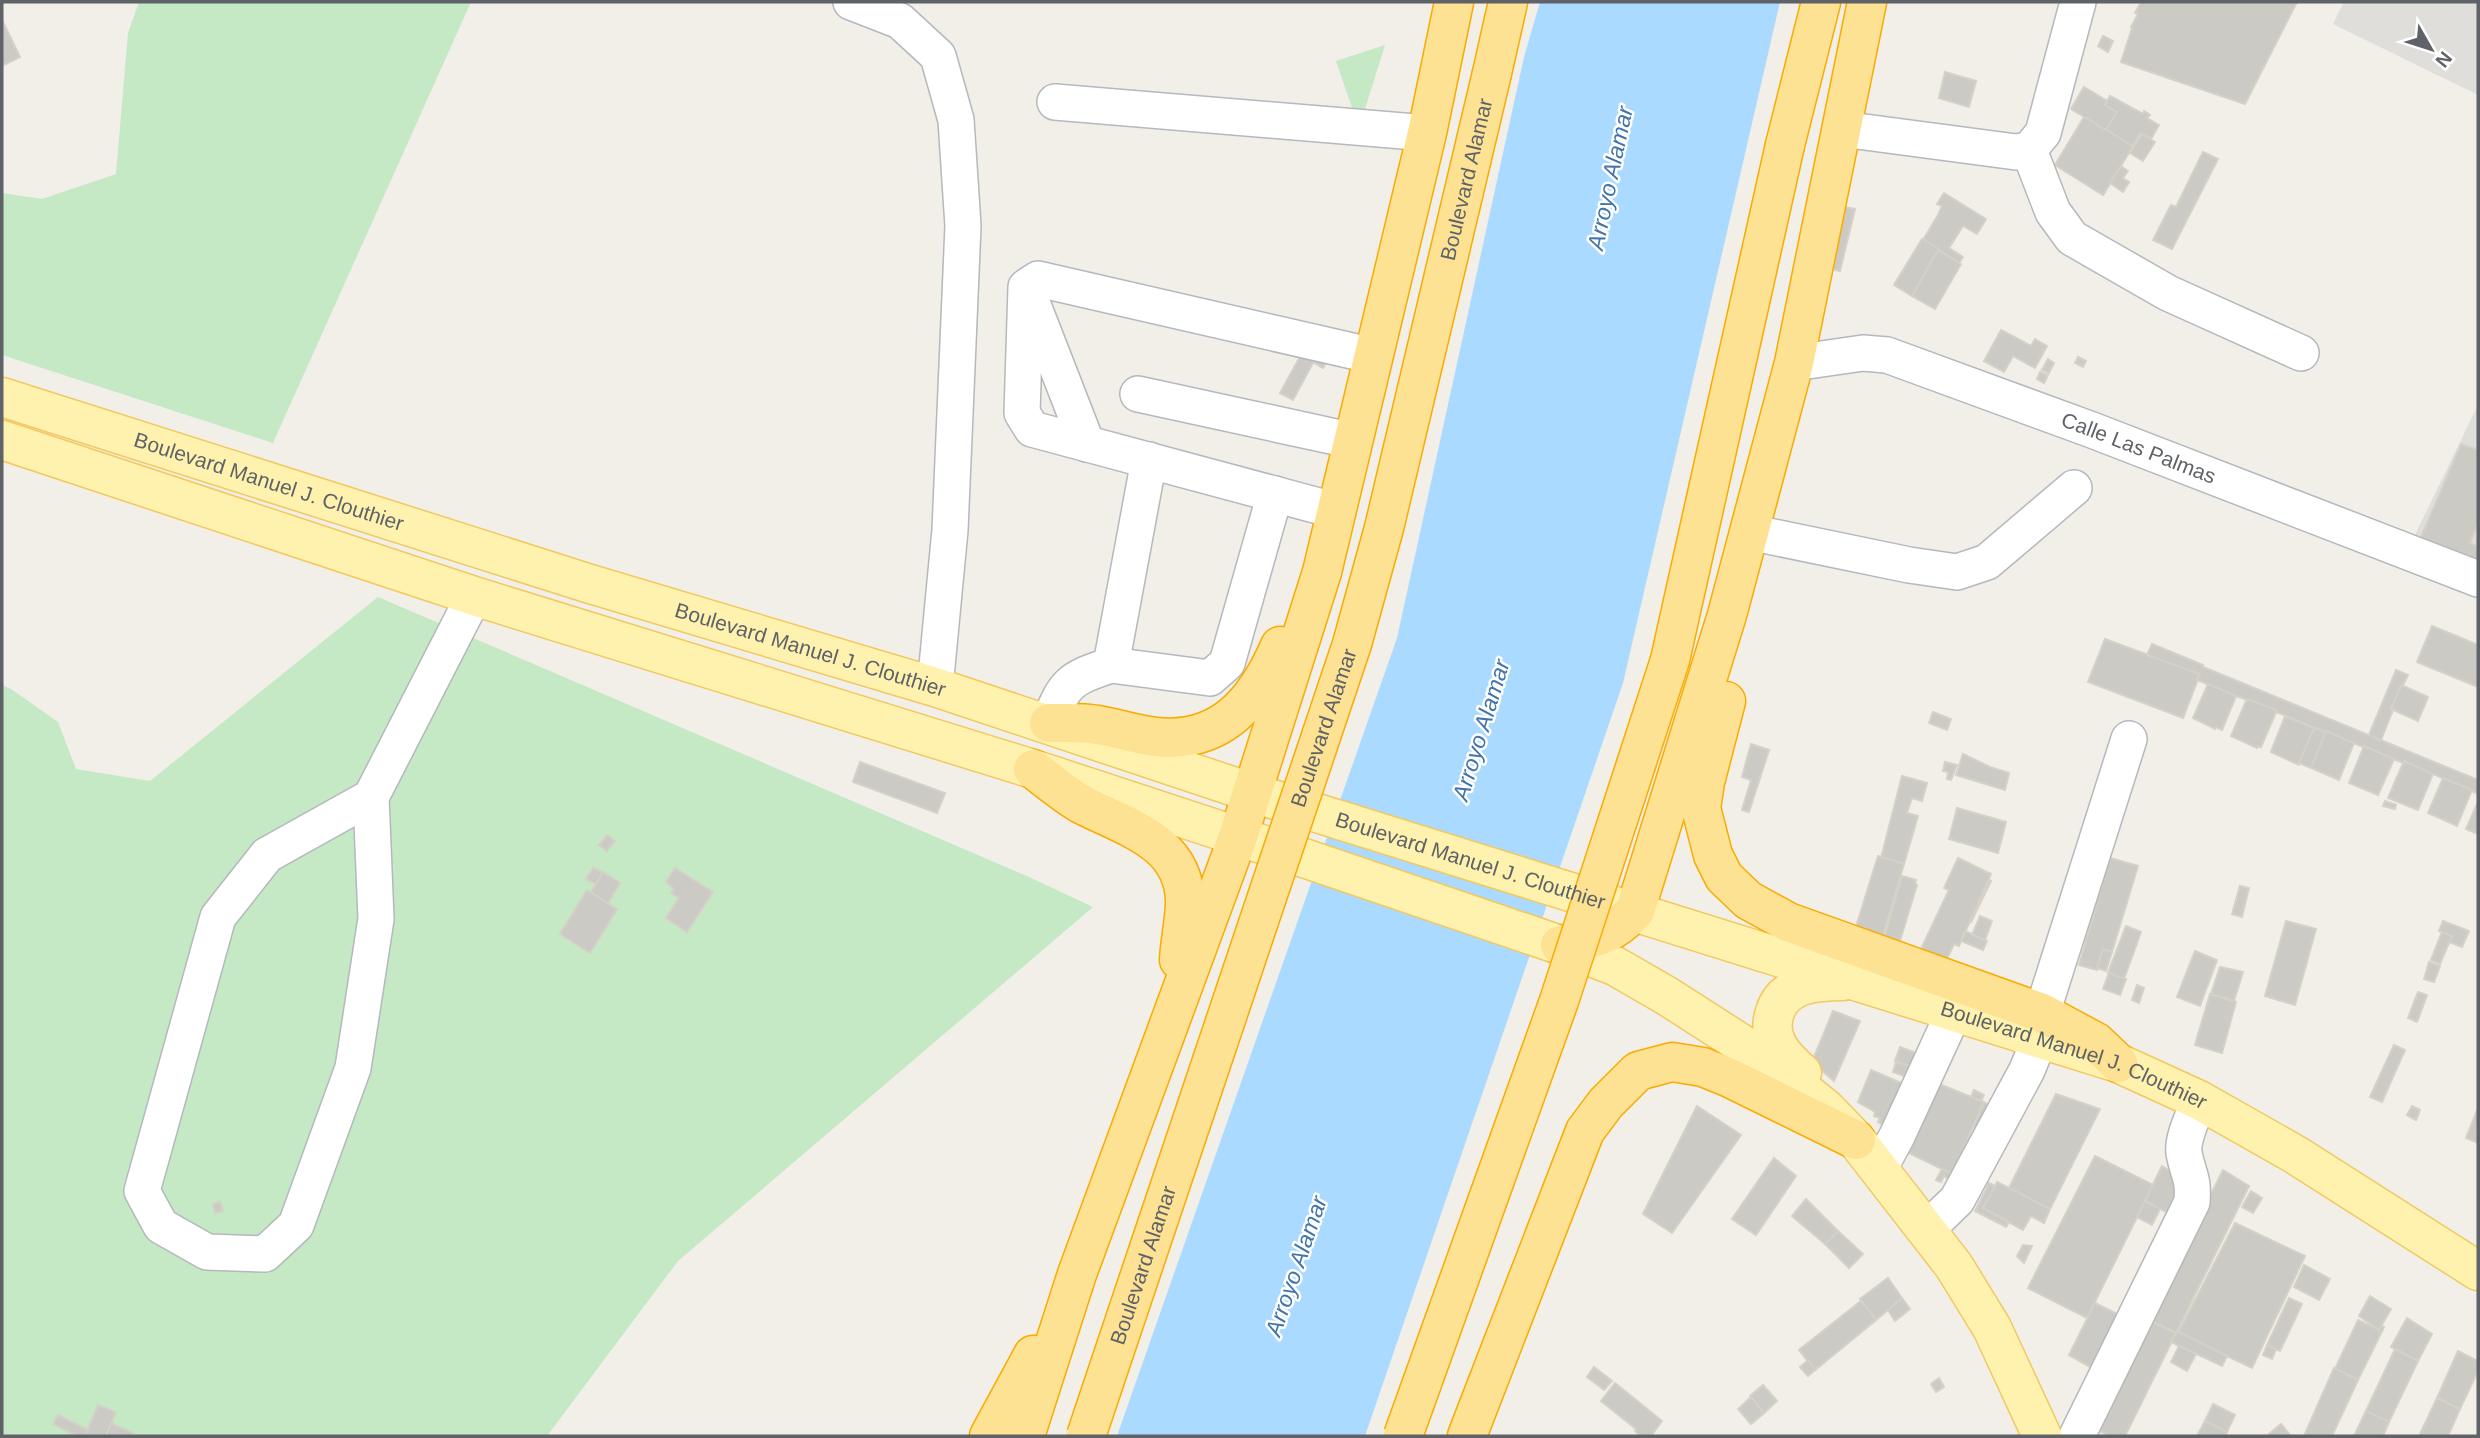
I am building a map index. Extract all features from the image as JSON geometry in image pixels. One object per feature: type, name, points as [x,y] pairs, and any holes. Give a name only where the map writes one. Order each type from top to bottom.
[{"type":"highway","points":[[1025,1436],[1077,1274],[1238,837],[1322,572],[1427,133],[1454,2]]},
{"type":"highway","name":"Boulevard Alamar","points":[[1086,1436],[1352,644],[1384,528],[1508,2]]},
{"type":"highway","points":[[1403,1436],[1559,1001],[1670,660],[1785,145],[1821,2]]},
{"type":"highway","points":[[1553,943],[1608,933],[1620,926],[1727,615],[1794,363],[1867,2]]},
{"type":"highway","points":[[1049,723],[1084,723],[1156,737],[1186,737],[1211,731],[1255,695],[1267,676],[1306,591],[1322,572]]},
{"type":"highway","points":[[1727,615],[1732,659],[1731,678],[1701,808],[1713,855],[1724,877],[1748,900],[1788,922],[2041,1026],[2095,1042],[2118,1063]]},
{"type":"highway","points":[[1033,769],[1081,804],[1141,832],[1160,845],[1172,860],[1181,878],[1185,901],[1179,962],[1184,988]]},
{"type":"highway","points":[[1467,1436],[1586,1131],[1606,1103],[1638,1071],[1672,1062],[1703,1067],[1730,1078],[1868,1154]]},
{"type":"highway","points":[[989,1436],[1077,1274]]},
{"type":"main road","name":"Boulevard Manuel J. Clouthier","points":[[2,397],[587,583],[935,687],[1253,793],[1954,1012],[2041,1026]]},
{"type":"main road","name":"Boulevard Manuel J. Clouthier","points":[[2,440],[474,596],[1033,769],[1301,857],[1605,962],[1667,996],[1762,1057],[1826,1109],[1868,1154],[1954,1266],[1992,1328],[2042,1436]]},
{"type":"main road","points":[[1826,1109],[1807,1079],[1778,1047],[1773,1034],[1773,1018],[1777,1004],[1789,992],[1803,985],[1819,981],[1852,980]]},
{"type":"main road","name":"Boulevard Manuel J. Clouthier","points":[[2118,1063],[2199,1100],[2296,1154],[2478,1270]]},
{"type":"street","points":[[851,2],[900,22],[938,55],[956,120],[963,226],[950,530],[935,687]]},
{"type":"street","points":[[1842,129],[2016,152],[2029,150],[2043,132],[2078,2]]},
{"type":"street","points":[[1055,102],[1427,133]]},
{"type":"street","points":[[2029,150],[2053,212],[2072,238],[2168,293],[2301,353]]},
{"type":"street","points":[[1026,287],[1038,279],[1374,356]]},
{"type":"street","points":[[1026,287],[1087,444]]},
{"type":"street","points":[[1026,287],[1022,413],[1032,429],[1337,511]]},
{"type":"street","points":[[1048,344],[1057,321],[1065,310],[1088,291]]},
{"type":"street","name":"Calle Las Palmas","points":[[1794,363],[1863,353],[1887,355],[2092,430],[2478,579]]},
{"type":"street","points":[[1139,394],[1354,441]]},
{"type":"street","points":[[1111,665],[1149,460]]},
{"type":"street","points":[[1749,532],[1909,565],[1957,572],[1987,562],[2074,488]]},
{"type":"street","points":[[1049,723],[1061,692],[1081,675],[1111,665],[1210,678],[1227,663],[1275,494]]},
{"type":"street","points":[[371,797],[267,855],[218,917],[142,1191],[161,1226],[207,1252],[265,1254],[296,1225],[353,1068],[376,919],[371,797],[474,596]]},
{"type":"street","points":[[1926,1230],[1957,1200],[2027,1070],[2129,739]]},
{"type":"street","points":[[1868,1154],[1897,1136],[1954,1012]]},
{"type":"street","points":[[2077,1436],[2192,1202],[2194,1183],[2184,1152],[2199,1100]]},
{"type":"shaded area","points":[[2344,2],[2478,2],[2478,95],[2333,24]]},
{"type":"shaded area","points":[[2478,405],[2478,566],[2412,541]]},
{"type":"green space","points":[[139,2],[471,2],[273,443],[2,355],[2,193],[42,199],[116,174],[128,33]]},
{"type":"green space","points":[[1385,45],[1359,128],[1336,61]]},
{"type":"green space","points":[[378,597],[1093,907],[678,1261],[547,1436],[2,1436],[2,685],[58,722],[76,769],[150,781]]},
{"type":"water","name":"Arroyo Alamar","points":[[1540,2],[1780,2],[1623,683],[1365,1436],[1117,1436],[1397,638],[1524,57]]},
{"type":"building","points":[[2141,2],[2297,2],[2245,104],[2121,62],[2131,27],[2138,14],[2135,13]]},
{"type":"building","points":[[2,20],[20,57],[2,66]]},
{"type":"building","points":[[2103,36],[2113,41],[2108,52],[2098,46]]},
{"type":"building","points":[[1945,72],[1976,81],[1969,107],[1939,98]]},
{"type":"building","points":[[2084,87],[2107,101],[2105,105],[2117,112],[2106,130],[2071,109]]},
{"type":"building","points":[[2110,96],[2143,114],[2144,111],[2150,115],[2147,118],[2159,125],[2151,139],[2140,133],[2133,146],[2106,130],[2117,112],[2105,105]]},
{"type":"building","points":[[2084,117],[2133,146],[2103,195],[2055,165]]},
{"type":"building","points":[[2142,134],[2155,142],[2143,161],[2130,153]]},
{"type":"building","points":[[2203,152],[2218,159],[2172,249],[2153,240],[2171,205],[2176,207]]},
{"type":"building","points":[[2121,166],[2128,171],[2123,178],[2129,182],[2123,192],[2110,183]]},
{"type":"building","points":[[1944,193],[1986,219],[1977,234],[1963,226],[1949,248],[1963,257],[1959,263],[1923,240],[1938,215],[1942,206],[1937,204]]},
{"type":"building","points":[[1835,205],[1855,209],[1840,271],[1831,269]]},
{"type":"building","points":[[1922,239],[1939,249],[1912,296],[1894,285]]},
{"type":"building","points":[[1938,250],[1961,264],[1935,309],[1912,296]]},
{"type":"building","points":[[2001,330],[2031,346],[2035,339],[2047,346],[2035,368],[2013,356],[2004,372],[1984,361]]},
{"type":"building","points":[[1308,342],[1321,348],[1293,400],[1280,393]]},
{"type":"building","points":[[1321,347],[1331,352],[1323,368],[1313,362]]},
{"type":"building","points":[[2078,357],[2086,361],[2083,367],[2075,363]]},
{"type":"building","points":[[2048,359],[2054,363],[2049,373],[2042,370]]},
{"type":"building","points":[[2040,372],[2048,375],[2044,383],[2037,379]]},
{"type":"building","points":[[2461,444],[2478,450],[2478,523],[2470,543],[2478,547],[2478,568],[2419,542]]},
{"type":"building","points":[[2432,626],[2478,645],[2478,687],[2417,662]]},
{"type":"building","points":[[2105,639],[2200,674],[2183,718],[2088,682]]},
{"type":"building","points":[[2152,644],[2478,780],[2478,794],[2404,761],[2403,763],[2197,680],[2200,674],[2147,655]]},
{"type":"building","points":[[2396,670],[2408,675],[2391,709],[2393,710],[2381,740],[2369,735]]},
{"type":"building","points":[[2208,684],[2236,696],[2222,730],[2193,718]]},
{"type":"building","points":[[2401,685],[2428,697],[2418,721],[2391,709]]},
{"type":"building","points":[[2247,699],[2277,710],[2261,747],[2257,748],[2231,736]]},
{"type":"building","points":[[1933,712],[1951,719],[1947,730],[1929,723]]},
{"type":"building","points":[[2285,716],[2314,728],[2299,765],[2271,752]]},
{"type":"building","points":[[2314,728],[2326,733],[2311,768],[2299,763]]},
{"type":"building","points":[[2326,731],[2354,743],[2339,780],[2311,768]]},
{"type":"building","points":[[1751,744],[1769,750],[1749,812],[1742,810],[1751,780],[1742,777]]},
{"type":"building","points":[[2364,746],[2394,759],[2378,795],[2349,783]]},
{"type":"building","points":[[1963,754],[2009,773],[2005,790],[1956,775]]},
{"type":"building","points":[[2404,761],[2433,774],[2418,810],[2388,798]]},
{"type":"building","points":[[860,762],[945,793],[937,813],[853,782]]},
{"type":"building","points":[[1945,762],[1957,765],[1951,780],[1947,779],[1948,772],[1943,771]]},
{"type":"building","points":[[1902,776],[1927,783],[1922,801],[1912,798],[1907,813],[1918,816],[1904,864],[1881,858]]},
{"type":"building","points":[[2443,778],[2472,790],[2457,826],[2428,813]]},
{"type":"building","points":[[2385,801],[2396,805],[2395,809],[2383,806]]},
{"type":"building","points":[[2478,802],[2478,834],[2466,829]]},
{"type":"building","points":[[1957,808],[2006,822],[1998,853],[1949,839]]},
{"type":"building","points":[[607,835],[615,841],[607,851],[599,845]]},
{"type":"building","points":[[1878,856],[1904,864],[1882,939],[1855,930]]},
{"type":"building","points":[[1958,858],[1991,874],[1959,946],[1954,944],[1944,965],[1921,952],[1921,949],[1949,890],[1944,888]]},
{"type":"building","points":[[2110,858],[2138,866],[2112,952],[2103,949],[2097,970],[2079,965]]},
{"type":"building","points":[[593,868],[603,872],[596,884],[586,879]]},
{"type":"building","points":[[675,868],[713,892],[687,932],[666,918],[679,898],[671,893],[674,889],[666,882]]},
{"type":"building","points":[[603,872],[620,883],[608,903],[591,892]]},
{"type":"building","points":[[1902,876],[1916,880],[1917,885],[1899,944],[1884,939]]},
{"type":"building","points":[[1989,880],[1991,881],[1971,922],[1970,921]]},
{"type":"building","points":[[2240,886],[2249,888],[2242,917],[2232,914]]},
{"type":"building","points":[[587,890],[617,909],[590,953],[560,934]]},
{"type":"building","points":[[1980,916],[1992,921],[1985,940],[1972,935]]},
{"type":"building","points":[[2286,921],[2316,929],[2295,1005],[2265,996]]},
{"type":"building","points":[[2443,921],[2469,931],[2462,947],[2449,942],[2452,936],[2439,931]]},
{"type":"building","points":[[2126,926],[2141,932],[2124,979],[2108,973]]},
{"type":"building","points":[[1965,931],[1987,941],[1983,950],[1961,941]]},
{"type":"building","points":[[2442,932],[2452,936],[2440,964],[2431,960]]},
{"type":"building","points":[[2103,949],[2112,952],[2106,971],[2097,968]]},
{"type":"building","points":[[2195,951],[2217,960],[2200,1006],[2177,997]]},
{"type":"building","points":[[2429,962],[2440,966],[2434,982],[2424,979]]},
{"type":"building","points":[[2220,967],[2243,972],[2234,1001],[2211,994]]},
{"type":"building","points":[[2109,973],[2126,979],[2120,995],[2103,989]]},
{"type":"building","points":[[2137,985],[2144,988],[2139,1003],[2132,1000]]},
{"type":"building","points":[[2418,992],[2427,995],[2417,1022],[2408,1018]]},
{"type":"building","points":[[2210,994],[2236,1002],[2222,1053],[2195,1045]]},
{"type":"building","points":[[1833,1011],[1860,1021],[1834,1081],[1812,1062]]},
{"type":"building","points":[[2394,1045],[2405,1050],[2382,1102],[2370,1097]]},
{"type":"building","points":[[1900,1047],[1919,1054],[1913,1067],[1895,1061]]},
{"type":"building","points":[[1896,1062],[1913,1067],[1909,1078],[1893,1072]]},
{"type":"building","points":[[1871,1070],[1906,1085],[1889,1129],[1878,1122],[1880,1118],[1874,1116],[1875,1112],[1858,1102]]},
{"type":"building","points":[[1939,1084],[1984,1102],[1952,1174],[1909,1153]]},
{"type":"building","points":[[1974,1090],[1984,1095],[1981,1101],[1971,1097]]},
{"type":"building","points":[[2056,1094],[2100,1109],[2050,1209],[2009,1188]]},
{"type":"building","points":[[1984,1102],[1991,1106],[1981,1130],[1973,1127]]},
{"type":"building","points":[[1697,1106],[1741,1135],[1672,1233],[1643,1214]]},
{"type":"building","points":[[2412,1106],[2420,1110],[2416,1120],[2407,1115]]},
{"type":"building","points":[[2478,1108],[2478,1143],[2466,1138]]},
{"type":"building","points":[[2095,1156],[2153,1185],[2087,1318],[2028,1288]]},
{"type":"building","points":[[1774,1158],[1796,1176],[1756,1235],[1732,1219]]},
{"type":"building","points":[[2162,1166],[2170,1171],[2185,1192],[2172,1215],[2145,1201]]},
{"type":"building","points":[[1942,1169],[1952,1174],[1950,1180],[1944,1176],[1941,1182],[1936,1180]]},
{"type":"building","points":[[2223,1170],[2249,1186],[2176,1333],[2149,1320]]},
{"type":"building","points":[[1997,1182],[2050,1209],[2044,1223],[2031,1216],[2023,1230],[1983,1208]]},
{"type":"building","points":[[1989,1183],[1995,1186],[1983,1208],[2009,1222],[2006,1227],[1975,1211]]},
{"type":"building","points":[[2251,1191],[2262,1198],[2253,1213],[2242,1207]]},
{"type":"building","points":[[1806,1199],[1838,1231],[1825,1244],[1792,1216]]},
{"type":"building","points":[[2145,1201],[2160,1209],[2152,1225],[2137,1217]]},
{"type":"building","points":[[220,1202],[223,1211],[215,1213],[213,1204]]},
{"type":"building","points":[[2235,1223],[2305,1256],[2252,1368],[2178,1333]]},
{"type":"building","points":[[1838,1231],[1863,1254],[1849,1268],[1825,1244]]},
{"type":"building","points":[[2023,1245],[2032,1246],[2024,1263],[2017,1256]]},
{"type":"building","points":[[2304,1265],[2330,1279],[2319,1300],[2294,1287]]},
{"type":"building","points":[[1888,1278],[1902,1298],[1876,1320],[1860,1299]]},
{"type":"building","points":[[2370,1296],[2391,1309],[2379,1330],[2359,1316]]},
{"type":"building","points":[[1902,1298],[1910,1309],[1895,1321],[1888,1310]]},
{"type":"building","points":[[2289,1298],[2302,1304],[2280,1351],[2267,1345]]},
{"type":"building","points":[[1861,1301],[1876,1320],[1815,1370],[1799,1350]]},
{"type":"building","points":[[2095,1303],[2119,1315],[2092,1368],[2069,1355]]},
{"type":"building","points":[[2407,1318],[2432,1334],[2418,1361],[2391,1347]]},
{"type":"building","points":[[2149,1320],[2176,1333],[2125,1436],[2110,1436],[2095,1429]]},
{"type":"building","points":[[2358,1320],[2379,1330],[2381,1326],[2384,1327],[2358,1380],[2335,1369]]},
{"type":"building","points":[[2177,1331],[2227,1356],[2222,1366],[2171,1342]]},
{"type":"building","points":[[2267,1345],[2276,1349],[2272,1359],[2263,1355]]},
{"type":"building","points":[[2179,1346],[2196,1354],[2187,1371],[2171,1362]]},
{"type":"building","points":[[2395,1349],[2418,1361],[2389,1422],[2366,1411]]},
{"type":"building","points":[[2458,1351],[2478,1361],[2478,1371],[2460,1409],[2437,1398]]},
{"type":"building","points":[[1808,1360],[1815,1370],[1808,1376],[1800,1367]]},
{"type":"building","points":[[1594,1367],[1612,1381],[1604,1390],[1587,1377]]},
{"type":"building","points":[[2334,1368],[2358,1380],[2332,1436],[2304,1436]]},
{"type":"building","points":[[1939,1378],[1944,1387],[1936,1392],[1931,1384]]},
{"type":"building","points":[[1615,1383],[1662,1421],[1651,1436],[1641,1436],[1601,1401]]},
{"type":"building","points":[[1763,1385],[1777,1401],[1764,1413],[1750,1396]]},
{"type":"building","points":[[1751,1397],[1764,1413],[1751,1424],[1738,1409]]},
{"type":"building","points":[[2437,1398],[2460,1409],[2448,1436],[2419,1436]]},
{"type":"building","points":[[2213,1404],[2235,1415],[2227,1432],[2205,1421]]},
{"type":"building","points":[[98,1405],[116,1412],[106,1436],[85,1436]]},
{"type":"building","points":[[2366,1411],[2389,1422],[2383,1436],[2354,1436]]},
{"type":"building","points":[[58,1415],[88,1430],[85,1436],[77,1436],[53,1424]]},
{"type":"building","points":[[2205,1421],[2227,1432],[2225,1436],[2197,1436]]},
{"type":"building","points":[[111,1423],[133,1433],[131,1436],[106,1436]]},
{"type":"building","points":[[2281,1424],[2291,1436],[2269,1434]]}]
